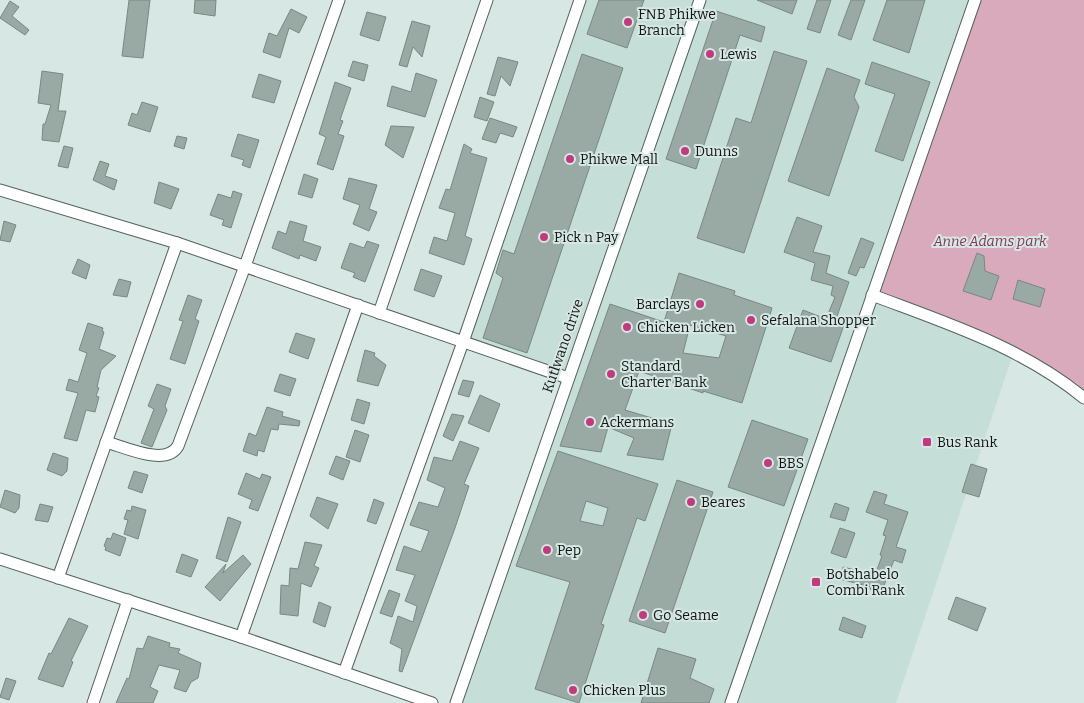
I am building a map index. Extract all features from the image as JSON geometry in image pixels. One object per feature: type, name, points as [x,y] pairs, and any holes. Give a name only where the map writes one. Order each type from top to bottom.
[{"type":"street","points":[[106,442],[159,457],[175,450],[245,266],[339,0]]},
{"type":"street","points":[[379,313],[487,0]]},
{"type":"street","points":[[344,673],[463,342],[580,0]]},
{"type":"street","name":"Kutlwano drive","points":[[456,703],[700,0]]},
{"type":"street","points":[[731,703],[975,0]]},
{"type":"street","points":[[0,190],[177,243],[568,378]]},
{"type":"street","points":[[58,578],[177,243]]},
{"type":"street","points":[[872,295],[1014,351],[1069,386],[1084,398]]},
{"type":"street","points":[[241,637],[358,305]]},
{"type":"street","points":[[0,559],[241,637],[432,703]]},
{"type":"street","points":[[93,703],[128,600]]},
{"type":"shaded area","points":[[580,0],[975,0],[1014,351],[896,703],[455,703],[568,378],[463,342]]},
{"type":"green space","name":"Anne Adams park","points":[[975,0],[1084,0],[1084,399],[999,344],[872,295]]},
{"type":"building","points":[[129,0],[150,0],[143,58],[122,56]]},
{"type":"building","points":[[195,0],[216,0],[215,16],[194,13]]},
{"type":"building","points":[[599,0],[644,0],[627,48],[587,34]]},
{"type":"building","points":[[757,0],[797,0],[792,14]]},
{"type":"building","points":[[817,0],[831,0],[820,33],[807,29]]},
{"type":"building","points":[[851,0],[865,0],[851,40],[838,35]]},
{"type":"building","points":[[887,0],[925,0],[909,53],[873,40]]},
{"type":"building","points":[[10,1],[19,7],[12,16],[29,30],[25,35],[0,18]]},
{"type":"building","points":[[291,9],[307,17],[299,33],[289,28],[280,58],[263,52],[269,33],[277,36]]},
{"type":"building","points":[[716,11],[765,27],[761,42],[740,35],[696,169],[666,159]]},
{"type":"building","points":[[367,12],[386,17],[379,41],[360,35]]},
{"type":"building","points":[[412,21],[430,26],[422,57],[413,47],[407,67],[399,65]]},
{"type":"building","points":[[774,51],[807,61],[744,253],[697,238],[736,118],[751,123]]},
{"type":"building","name":"Phikwe Mall","points":[[582,54],[623,68],[527,353],[483,338],[503,278],[496,273],[503,250],[514,254]]},
{"type":"building","points":[[498,57],[518,62],[510,86],[501,76],[495,96],[487,94]]},
{"type":"building","points":[[353,61],[368,65],[364,81],[348,76]]},
{"type":"building","points":[[872,62],[930,82],[903,161],[875,151],[895,94],[865,84]]},
{"type":"building","points":[[827,68],[860,80],[854,97],[859,107],[829,196],[788,181]]},
{"type":"building","points":[[42,71],[63,74],[58,111],[66,111],[59,142],[42,140],[43,124],[45,124],[51,105],[38,103]]},
{"type":"building","points":[[416,73],[437,80],[425,117],[387,106],[392,86],[411,92]]},
{"type":"building","points":[[259,74],[281,81],[274,103],[252,97]]},
{"type":"building","points":[[335,82],[351,88],[340,120],[343,121],[338,134],[344,136],[333,170],[317,164],[326,137],[319,134]]},
{"type":"building","points":[[480,97],[494,102],[487,121],[474,117]]},
{"type":"building","points":[[142,102],[158,107],[150,132],[128,125],[132,113],[137,115]]},
{"type":"building","points":[[490,118],[517,127],[513,137],[500,133],[496,143],[482,139]]},
{"type":"building","points":[[391,126],[414,127],[403,158],[385,145]]},
{"type":"building","points":[[238,134],[259,140],[250,168],[242,165],[244,160],[231,156]]},
{"type":"building","points":[[177,136],[187,138],[184,149],[174,146]]},
{"type":"building","points":[[464,144],[472,149],[470,153],[487,158],[465,236],[472,239],[464,265],[429,253],[434,237],[447,241],[455,213],[439,208],[446,189],[450,190]]},
{"type":"building","points":[[64,146],[73,148],[68,168],[58,166]]},
{"type":"building","points":[[100,161],[109,164],[105,176],[117,180],[114,190],[93,180]]},
{"type":"building","points":[[304,174],[318,179],[312,198],[298,194]]},
{"type":"building","points":[[349,178],[377,185],[369,209],[377,212],[369,231],[353,224],[360,205],[343,199]]},
{"type":"building","points":[[159,182],[179,189],[171,209],[154,203]]},
{"type":"building","points":[[233,191],[242,194],[231,228],[222,225],[224,220],[210,215],[218,194],[231,198]]},
{"type":"building","points":[[797,217],[822,226],[813,252],[830,256],[826,273],[849,282],[835,322],[844,325],[831,362],[789,348],[803,310],[826,319],[835,297],[831,295],[833,286],[811,280],[815,263],[784,252]]},
{"type":"building","points":[[4,221],[16,225],[10,242],[0,240]]},
{"type":"building","points":[[290,221],[307,226],[303,241],[321,247],[316,261],[300,255],[299,259],[272,248],[278,231],[286,234]]},
{"type":"building","points":[[861,238],[874,243],[864,268],[860,267],[856,276],[848,273]]},
{"type":"building","points":[[367,241],[379,245],[365,282],[353,277],[355,273],[341,268],[350,243],[364,248]]},
{"type":"building","points":[[977,253],[984,256],[985,271],[999,276],[991,300],[963,291]]},
{"type":"building","points":[[78,259],[90,265],[86,279],[72,273]]},
{"type":"building","points":[[421,269],[442,276],[434,297],[414,290]]},
{"type":"building","points":[[679,273],[735,291],[734,295],[772,308],[742,403],[703,391],[703,393],[639,371],[625,410],[672,424],[663,460],[627,455],[634,438],[608,427],[601,452],[560,446],[610,304],[664,322]],"holes":[[[690,325],[726,336],[719,358],[683,353]]]},
{"type":"building","points":[[119,279],[131,282],[127,297],[113,295]]},
{"type":"building","points":[[1018,280],[1045,289],[1040,307],[1013,299]]},
{"type":"building","points":[[188,295],[202,300],[195,319],[199,321],[185,364],[170,359],[183,321],[179,320]]},
{"type":"building","points":[[88,323],[103,328],[102,331],[104,332],[99,349],[116,356],[101,370],[96,396],[99,397],[95,412],[86,410],[77,441],[64,438],[78,393],[66,390],[69,379],[78,382],[87,353],[79,350]]},
{"type":"building","points":[[296,333],[315,339],[308,359],[289,352]]},
{"type":"building","points":[[365,350],[375,353],[374,356],[386,365],[378,386],[357,381]]},
{"type":"building","points":[[280,374],[296,379],[290,396],[274,391]]},
{"type":"building","points":[[463,380],[474,382],[469,397],[458,394]]},
{"type":"building","points":[[157,384],[171,389],[165,406],[167,410],[152,447],[141,443],[154,409],[148,406]]},
{"type":"building","points":[[480,395],[500,404],[489,432],[468,423]]},
{"type":"building","points":[[357,399],[370,403],[364,424],[351,420]]},
{"type":"building","points":[[267,407],[283,412],[282,416],[300,421],[299,426],[279,424],[278,430],[271,429],[264,452],[258,450],[257,456],[243,451],[249,433],[256,436]]},
{"type":"building","points":[[452,414],[464,416],[453,441],[443,436]]},
{"type":"building","name":"BBS","points":[[752,420],[808,439],[784,506],[728,487]]},
{"type":"building","points":[[355,430],[369,435],[360,462],[346,457]]},
{"type":"building","points":[[460,441],[479,448],[464,484],[469,486],[455,528],[402,672],[399,671],[402,649],[390,643],[398,616],[413,622],[417,606],[405,601],[415,575],[396,570],[404,546],[421,552],[429,531],[410,525],[419,502],[438,507],[445,488],[427,480],[434,457],[452,461]]},
{"type":"building","points":[[558,451],[658,484],[645,521],[637,518],[601,624],[604,625],[579,703],[535,689],[570,582],[516,566]],"holes":[[[586,501],[608,508],[603,526],[580,521]]]},
{"type":"building","points":[[53,453],[68,458],[67,471],[62,476],[47,470]]},
{"type":"building","points":[[336,456],[350,461],[343,480],[329,474]]},
{"type":"building","points":[[971,464],[987,469],[979,497],[962,492]]},
{"type":"building","points":[[134,471],[148,475],[142,493],[128,488]]},
{"type":"building","points":[[246,473],[260,479],[262,474],[271,477],[258,511],[249,508],[252,500],[238,494]]},
{"type":"building","points":[[677,480],[713,492],[665,633],[629,621]]},
{"type":"building","points":[[5,490],[20,495],[19,508],[15,513],[0,507]]},
{"type":"building","points":[[874,491],[887,495],[884,504],[908,512],[896,547],[906,550],[902,563],[894,560],[881,593],[870,589],[871,587],[840,579],[843,567],[875,575],[882,556],[880,555],[886,536],[883,535],[888,520],[866,512]]},
{"type":"building","points":[[317,497],[338,504],[328,529],[310,516]]},
{"type":"building","points":[[374,499],[384,503],[376,524],[367,521]]},
{"type":"building","points":[[835,503],[849,508],[845,521],[830,517]]},
{"type":"building","points":[[40,504],[53,507],[48,522],[35,520]]},
{"type":"building","points":[[132,506],[146,510],[138,539],[124,534],[128,520],[124,519],[127,510],[131,511]]},
{"type":"building","points":[[228,517],[241,522],[227,562],[216,558]]},
{"type":"building","points":[[840,528],[855,533],[846,558],[831,553]]},
{"type":"building","points":[[113,533],[126,538],[120,556],[105,550],[106,547],[104,546],[107,538],[111,539]]},
{"type":"building","points":[[305,542],[322,545],[314,566],[319,568],[311,587],[301,583],[298,616],[280,614],[281,585],[289,586],[290,568],[298,569]]},
{"type":"building","points":[[182,554],[198,560],[191,577],[176,572]]},
{"type":"building","points":[[243,555],[251,564],[220,601],[205,587],[226,564],[223,573]]},
{"type":"building","points":[[389,590],[400,594],[392,617],[380,613]]},
{"type":"building","points":[[956,597],[986,608],[977,631],[948,619]]},
{"type":"building","points":[[319,602],[331,607],[325,627],[313,622]]},
{"type":"building","points":[[843,617],[866,626],[862,638],[839,630]]},
{"type":"building","points":[[69,618],[88,626],[71,661],[73,662],[63,687],[38,679],[49,653],[51,654]]},
{"type":"building","points":[[148,636],[170,643],[169,647],[180,649],[178,653],[201,663],[198,678],[191,682],[186,692],[174,688],[180,670],[159,665],[150,687],[158,691],[153,703],[116,703],[127,678],[129,679],[137,648],[143,649]]},
{"type":"building","points":[[658,648],[696,659],[690,678],[714,689],[709,703],[641,703]]},
{"type":"building","points":[[6,678],[16,681],[9,700],[0,697]]},
{"type":"place","name":"FNB Phikwe Branch","points":[[628,22]]},
{"type":"place","name":"Lewis","points":[[710,54]]},
{"type":"place","name":"Dunns","points":[[685,151]]},
{"type":"place","name":"Phikwe Mall","points":[[570,159]]},
{"type":"place","name":"Pick n Pay","points":[[544,237]]},
{"type":"place","name":"Barclays","points":[[700,304]]},
{"type":"place","name":"Sefalana Shopper","points":[[751,320]]},
{"type":"place","name":"Chicken Licken","points":[[627,327]]},
{"type":"place","name":"Standard Charter Bank","points":[[611,374]]},
{"type":"place","name":"Ackermans","points":[[590,422]]},
{"type":"place","name":"Bus Rank","points":[[927,442]]},
{"type":"place","name":"BBS","points":[[768,463]]},
{"type":"place","name":"Beares","points":[[691,502]]},
{"type":"place","name":"Pep","points":[[547,550]]},
{"type":"place","name":"Botshabelo Combi Rank","points":[[816,582]]},
{"type":"place","name":"Go Seame","points":[[643,615]]},
{"type":"place","name":"Chicken Plus","points":[[573,690]]}]
